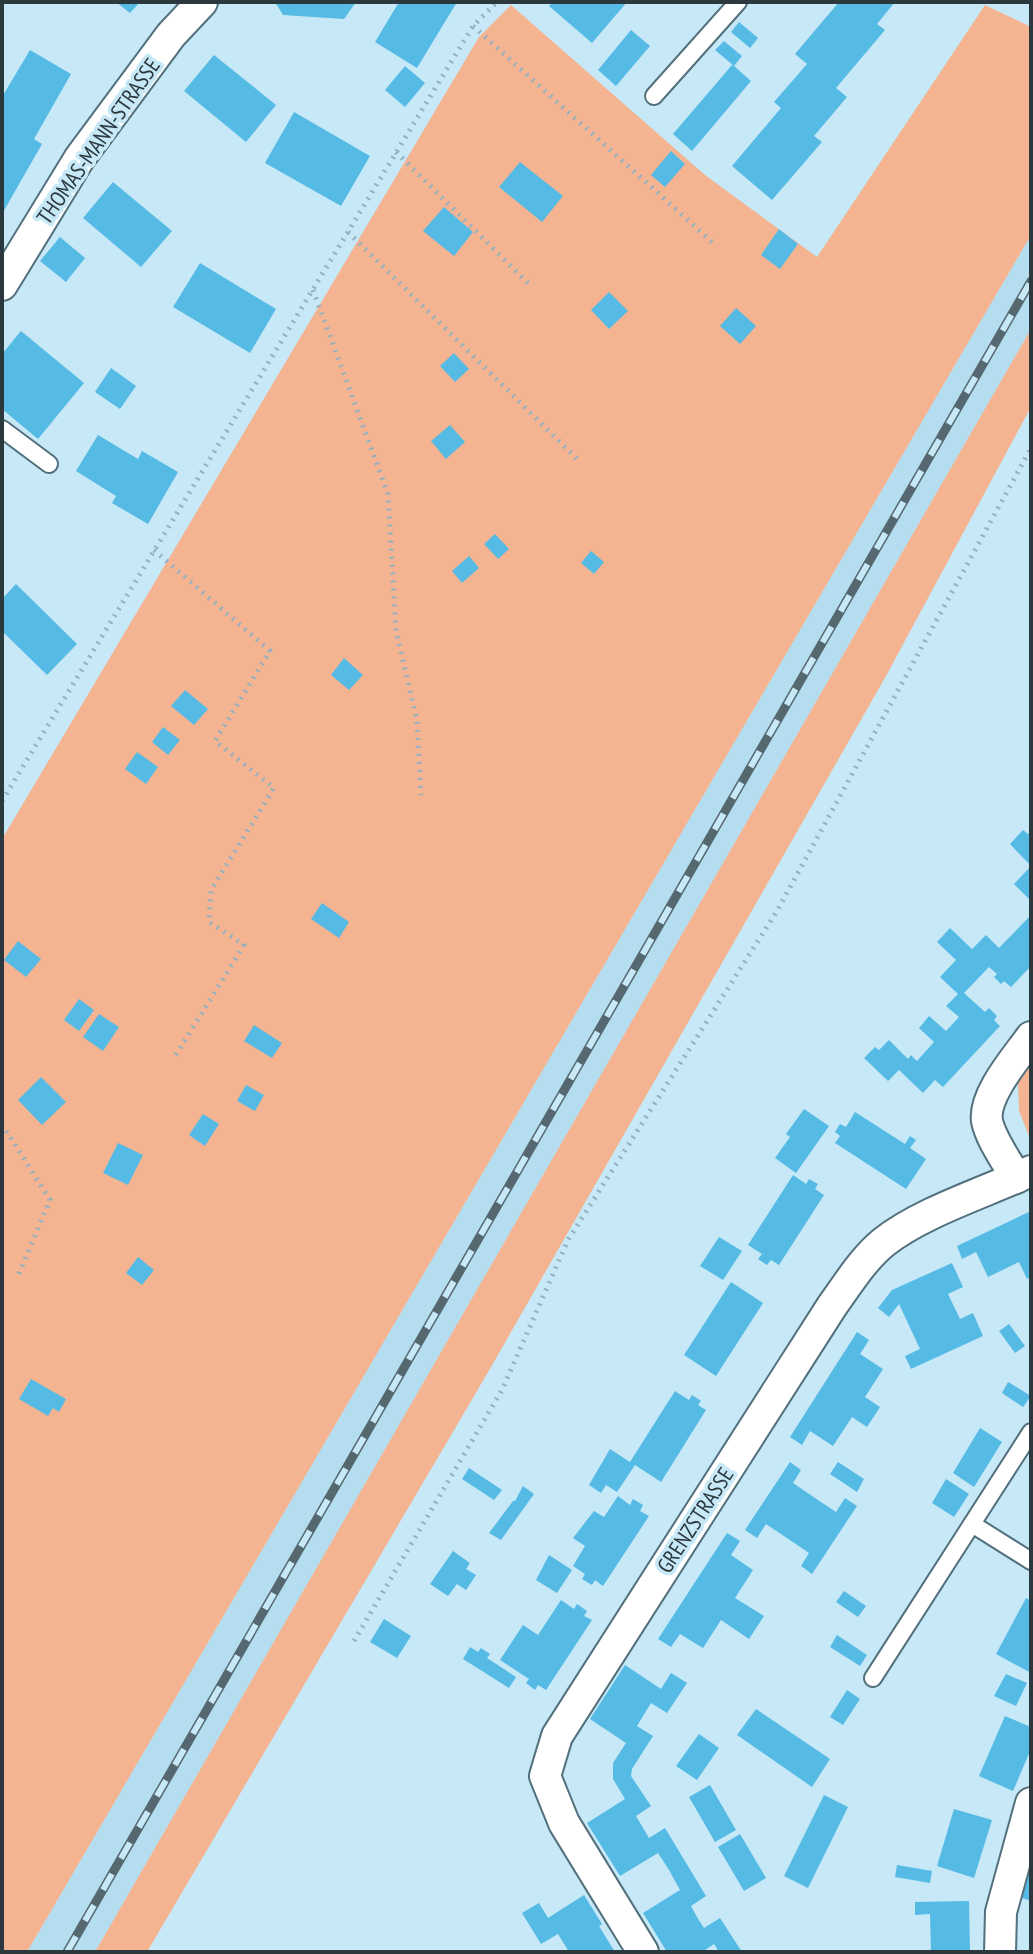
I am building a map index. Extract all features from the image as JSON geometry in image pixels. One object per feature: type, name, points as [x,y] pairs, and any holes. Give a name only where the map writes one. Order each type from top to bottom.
[{"type":"street","name":"THOMAS-MANN-STRASSE","points":[[2,285],[79,159],[171,35],[202,2]]},
{"type":"street","points":[[1024,1175],[992,1134],[987,1107],[993,1092],[1031,1037]]},
{"type":"street","name":"GRENZSTRASSE","points":[[643,1952],[564,1823],[545,1776],[557,1736],[861,1265],[881,1244],[905,1227],[1024,1175]]},
{"type":"street","points":[[1000,1952],[1001,1912],[1031,1803]]},
{"type":"lane","points":[[654,96],[738,2]]},
{"type":"lane","points":[[2,429],[49,464]]},
{"type":"lane","points":[[873,1678],[1031,1432]]},
{"type":"lane","points":[[972,1524],[1031,1561]]},
{"type":"path","points":[[2,801],[473,26],[497,2]]},
{"type":"path","points":[[473,26],[712,242]]},
{"type":"path","points":[[396,152],[528,283]]},
{"type":"path","points":[[348,232],[577,459]]},
{"type":"path","points":[[313,289],[388,494],[396,631],[417,720],[421,795]]},
{"type":"path","points":[[354,1641],[502,1390],[568,1240],[777,911],[1031,448]]},
{"type":"path","points":[[154,550],[270,651],[215,741],[274,788],[211,890],[209,922],[244,945],[174,1058]]},
{"type":"path","points":[[2,1124],[50,1200],[18,1276]]},
{"type":"shaded area","points":[[511,5],[705,175],[817,257],[985,5],[1031,27],[1031,235],[27,1952],[2,1952],[2,839],[479,37]]},
{"type":"shaded area","points":[[1031,235],[1031,329],[95,1952],[27,1952]]},
{"type":"shaded area","points":[[1031,329],[1031,407],[886,676],[487,1374],[147,1952],[95,1952]]},
{"type":"shaded area","points":[[1031,1050],[1031,1141],[1019,1111],[1018,1081]]},
{"type":"building","points":[[116,2],[140,2],[130,13]]},
{"type":"building","points":[[275,2],[356,2],[344,19],[283,15]]},
{"type":"building","points":[[399,2],[457,2],[417,68],[375,42]]},
{"type":"building","points":[[553,2],[627,2],[592,43],[549,6]]},
{"type":"building","points":[[839,2],[895,2],[877,24],[885,30],[836,88],[847,97],[814,136],[822,142],[772,200],[732,166],[781,108],[774,102],[807,64],[795,54]]},
{"type":"building","points":[[739,22],[758,38],[750,48],[731,32]]},
{"type":"building","points":[[631,30],[650,46],[616,86],[598,70]]},
{"type":"building","points":[[724,41],[742,56],[734,66],[715,50]]},
{"type":"building","points":[[30,50],[71,74],[34,139],[42,144],[2,214],[2,97]]},
{"type":"building","points":[[214,55],[276,105],[246,142],[184,91]]},
{"type":"building","points":[[732,65],[751,81],[692,151],[673,134]]},
{"type":"building","points":[[405,66],[425,83],[405,107],[385,90]]},
{"type":"building","points":[[294,112],[370,156],[341,206],[265,163]]},
{"type":"building","points":[[671,151],[685,164],[665,187],[651,175]]},
{"type":"building","points":[[520,162],[563,196],[542,222],[499,187]]},
{"type":"building","points":[[113,182],[172,231],[141,267],[83,218]]},
{"type":"building","points":[[444,207],[473,232],[454,256],[423,231]]},
{"type":"building","points":[[779,229],[798,244],[780,269],[761,255]]},
{"type":"building","points":[[60,237],[85,258],[66,282],[40,261]]},
{"type":"building","points":[[200,263],[276,309],[250,353],[173,307]]},
{"type":"building","points":[[609,292],[628,311],[609,329],[591,310]]},
{"type":"building","points":[[736,308],[756,326],[740,344],[720,326]]},
{"type":"building","points":[[21,331],[84,383],[38,439],[2,409],[2,354]]},
{"type":"building","points":[[454,353],[469,369],[455,382],[440,366]]},
{"type":"building","points":[[111,368],[136,386],[120,409],[95,392]]},
{"type":"building","points":[[450,425],[465,442],[446,459],[431,441]]},
{"type":"building","points":[[98,435],[138,459],[142,451],[178,472],[148,524],[112,503],[116,496],[76,471]]},
{"type":"building","points":[[495,534],[509,549],[498,559],[484,544]]},
{"type":"building","points":[[591,551],[604,562],[594,574],[581,563]]},
{"type":"building","points":[[469,556],[479,568],[462,583],[452,571]]},
{"type":"building","points":[[16,584],[77,644],[47,675],[2,631],[2,599]]},
{"type":"building","points":[[344,658],[363,675],[349,690],[331,675]]},
{"type":"building","points":[[185,690],[208,709],[194,725],[171,706]]},
{"type":"building","points":[[163,727],[180,740],[168,755],[152,742]]},
{"type":"building","points":[[137,752],[158,767],[146,784],[125,769]]},
{"type":"building","points":[[1023,830],[1028,834],[1031,831],[1031,866],[1010,844]]},
{"type":"building","points":[[1031,866],[1031,901],[1014,884]]},
{"type":"building","points":[[322,903],[349,922],[339,938],[311,919]]},
{"type":"building","points":[[1031,915],[1031,966],[1011,987],[1004,981],[1001,984],[994,977],[997,974],[989,967],[964,993],[985,1012],[989,1008],[997,1016],[994,1020],[1000,1026],[943,1087],[935,1080],[923,1093],[899,1070],[888,1081],[864,1058],[875,1047],[879,1050],[889,1040],[908,1059],[911,1055],[917,1061],[934,1042],[919,1028],[929,1016],[946,1031],[959,1017],[946,1006],[958,994],[940,977],[956,960],[937,942],[950,928],[972,949],[986,935],[999,948]]},
{"type":"building","points":[[18,941],[41,959],[26,977],[4,960]]},
{"type":"building","points":[[79,999],[94,1010],[79,1031],[64,1020]]},
{"type":"building","points":[[99,1014],[119,1027],[103,1051],[83,1037]]},
{"type":"building","points":[[254,1025],[282,1043],[272,1058],[244,1041]]},
{"type":"building","points":[[41,1077],[66,1102],[42,1125],[18,1100]]},
{"type":"building","points":[[246,1085],[264,1095],[255,1111],[237,1101]]},
{"type":"building","points":[[804,1109],[829,1126],[796,1173],[775,1158],[790,1137],[786,1134]]},
{"type":"building","points":[[855,1112],[905,1144],[910,1136],[916,1140],[910,1148],[926,1159],[906,1189],[835,1143],[840,1136],[835,1132],[840,1124],[846,1127]]},
{"type":"building","points":[[203,1114],[219,1124],[205,1146],[189,1135]]},
{"type":"building","points":[[118,1143],[143,1155],[128,1185],[103,1173]]},
{"type":"building","points":[[793,1175],[806,1184],[809,1179],[818,1184],[815,1189],[824,1195],[779,1265],[771,1260],[767,1265],[758,1259],[762,1254],[748,1245]]},
{"type":"building","points":[[1031,1211],[1031,1277],[1027,1279],[1019,1262],[988,1277],[976,1252],[962,1259],[957,1246]]},
{"type":"building","points":[[719,1237],[742,1251],[723,1280],[700,1266]]},
{"type":"building","points":[[138,1257],[154,1270],[142,1285],[126,1273]]},
{"type":"building","points":[[952,1263],[963,1287],[948,1294],[960,1319],[973,1313],[983,1336],[911,1369],[905,1356],[920,1349],[899,1304],[889,1317],[878,1308],[892,1290]]},
{"type":"building","points":[[731,1282],[763,1303],[716,1376],[684,1355]]},
{"type":"building","points":[[1009,1324],[1025,1346],[1015,1353],[999,1331]]},
{"type":"building","points":[[857,1332],[869,1340],[860,1354],[883,1369],[865,1397],[880,1407],[867,1427],[852,1417],[833,1446],[810,1431],[802,1445],[790,1437]]},
{"type":"building","points":[[31,1379],[66,1399],[59,1412],[53,1408],[48,1416],[19,1399]]},
{"type":"building","points":[[1008,1382],[1031,1396],[1023,1407],[1002,1393]]},
{"type":"building","points":[[675,1391],[689,1400],[692,1395],[701,1401],[698,1405],[706,1410],[661,1482],[635,1465],[617,1492],[606,1485],[601,1493],[589,1485],[610,1449],[630,1462]]},
{"type":"building","points":[[980,1428],[1002,1442],[974,1487],[953,1473]]},
{"type":"building","points":[[790,1462],[801,1470],[793,1483],[836,1512],[845,1498],[857,1506],[812,1574],[801,1566],[809,1553],[766,1524],[757,1538],[745,1530]]},
{"type":"building","points":[[838,1462],[864,1479],[857,1492],[830,1474]]},
{"type":"building","points":[[469,1468],[502,1490],[494,1500],[462,1479]]},
{"type":"building","points":[[946,1479],[969,1494],[954,1517],[932,1503]]},
{"type":"building","points":[[523,1486],[534,1494],[501,1540],[489,1533]]},
{"type":"building","points":[[618,1496],[630,1505],[633,1499],[643,1505],[640,1511],[649,1516],[603,1586],[595,1580],[592,1585],[582,1579],[585,1574],[573,1566],[585,1546],[573,1538],[594,1511],[604,1517]]},
{"type":"building","points":[[727,1533],[740,1541],[731,1555],[753,1570],[735,1598],[764,1616],[749,1639],[721,1620],[703,1648],[680,1634],[671,1647],[658,1639]]},
{"type":"building","points":[[453,1551],[470,1563],[466,1569],[476,1575],[466,1590],[457,1584],[448,1596],[430,1584]]},
{"type":"building","points":[[549,1555],[572,1570],[557,1593],[536,1580]]},
{"type":"building","points":[[844,1591],[866,1606],[858,1617],[836,1602]]},
{"type":"building","points":[[1026,1598],[1031,1601],[1031,1673],[996,1654]]},
{"type":"building","points":[[561,1600],[574,1609],[577,1604],[587,1611],[584,1616],[592,1620],[546,1690],[538,1685],[535,1690],[526,1683],[529,1679],[500,1660],[523,1625],[538,1635]]},
{"type":"building","points":[[384,1619],[411,1636],[397,1658],[370,1642]]},
{"type":"building","points":[[837,1635],[867,1655],[860,1666],[830,1647]]},
{"type":"building","points":[[470,1647],[478,1652],[481,1648],[490,1654],[487,1658],[516,1677],[509,1688],[463,1659]]},
{"type":"building","points":[[625,1665],[661,1689],[671,1673],[687,1683],[667,1713],[651,1703],[637,1726],[653,1736],[632,1769],[631,1776],[651,1806],[636,1816],[649,1838],[665,1828],[706,1896],[691,1906],[697,1917],[704,1928],[720,1918],[742,1952],[719,1952],[714,1944],[702,1952],[667,1952],[643,1913],[680,1890],[669,1870],[658,1853],[620,1876],[587,1823],[625,1799],[613,1779],[613,1763],[626,1743],[590,1719]]},
{"type":"building","points":[[1006,1674],[1027,1683],[1016,1706],[994,1696]]},
{"type":"building","points":[[847,1690],[860,1699],[843,1725],[830,1717]]},
{"type":"building","points":[[756,1709],[830,1759],[812,1787],[737,1735]]},
{"type":"building","points":[[1005,1716],[1031,1727],[1031,1749],[1013,1791],[979,1776]]},
{"type":"building","points":[[699,1734],[719,1748],[697,1780],[676,1766]]},
{"type":"building","points":[[710,1785],[736,1830],[715,1842],[689,1797]]},
{"type":"building","points":[[824,1795],[848,1807],[808,1888],[784,1876]]},
{"type":"building","points":[[954,1809],[992,1820],[974,1878],[937,1866]]},
{"type":"building","points":[[740,1834],[766,1878],[744,1891],[718,1847]]},
{"type":"building","points":[[1031,1862],[1031,1901],[1019,1897]]},
{"type":"building","points":[[897,1865],[932,1871],[930,1883],[895,1877]]},
{"type":"building","points":[[584,1895],[615,1952],[569,1952],[558,1934],[541,1944],[522,1913],[539,1903],[548,1918]]},
{"type":"building","points":[[969,1901],[970,1952],[931,1952],[930,1914],[915,1915],[915,1902]]},
{"type":"railway","points":[[67,1952],[1031,281]]}]
